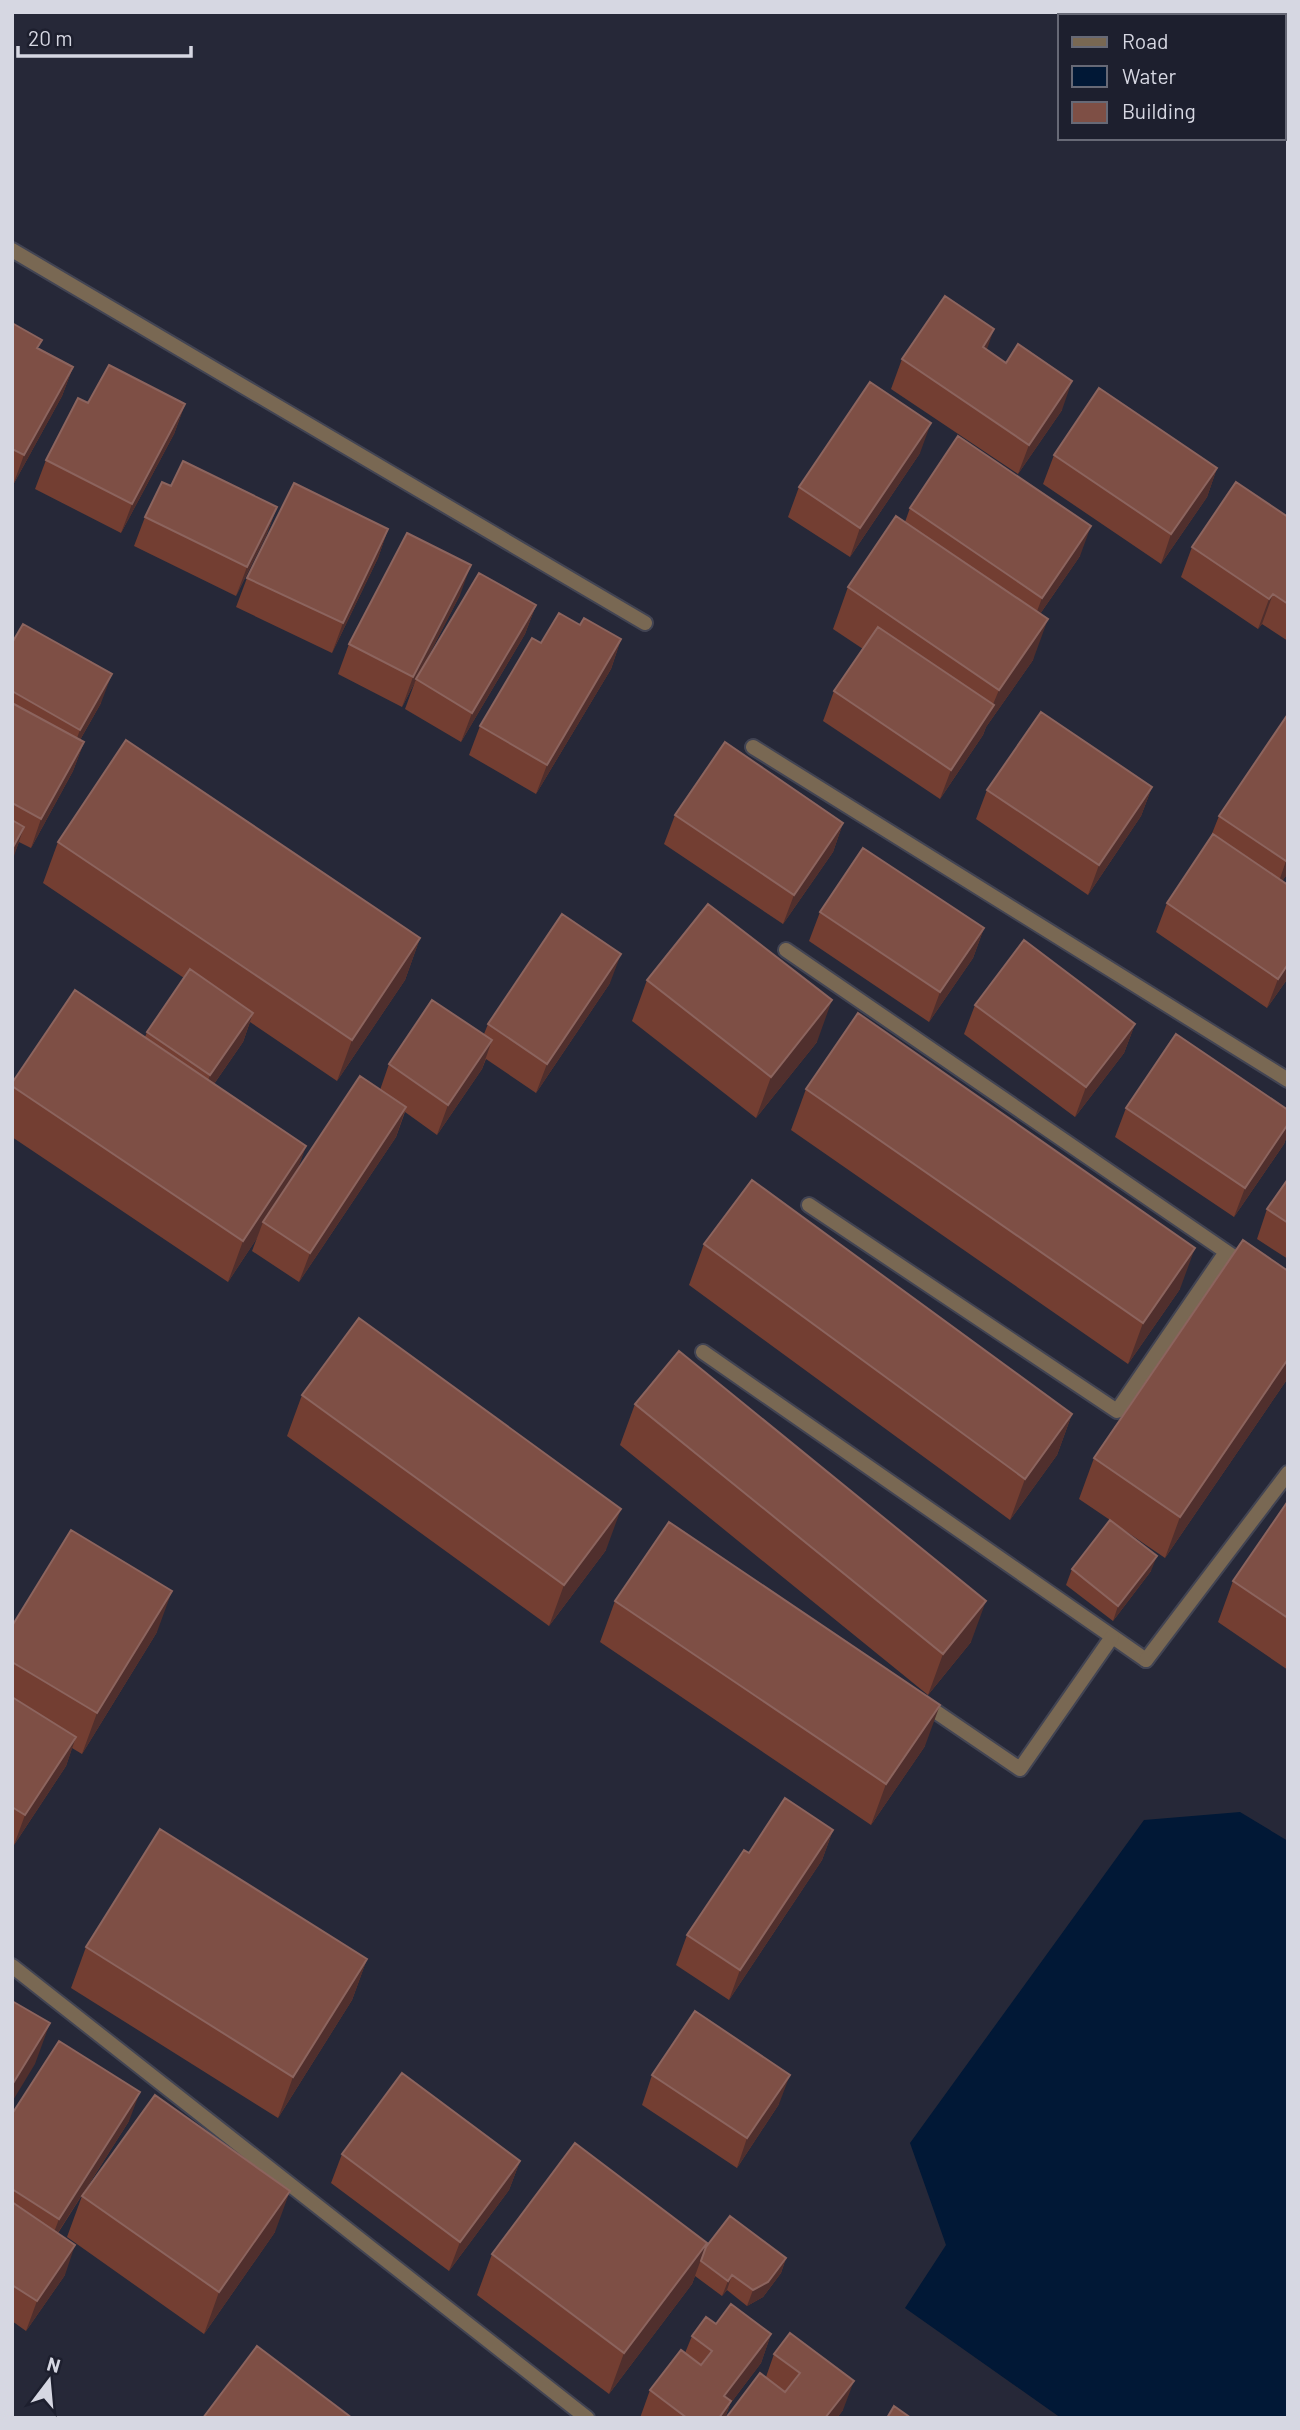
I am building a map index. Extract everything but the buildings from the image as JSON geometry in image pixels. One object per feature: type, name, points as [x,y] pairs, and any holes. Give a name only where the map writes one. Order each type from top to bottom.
[{"type":"street","points":[[12,250],[645,623]]},
{"type":"street","points":[[753,747],[1288,1080]]},
{"type":"street","points":[[786,950],[1257,1273]]},
{"type":"street","points":[[809,1205],[1117,1412],[1226,1252]]},
{"type":"street","points":[[703,1352],[1146,1660],[1288,1473]]},
{"type":"street","points":[[907,1692],[1020,1769],[1112,1637]]},
{"type":"street","points":[[12,1965],[336,2223],[587,2418]]},
{"type":"water","points":[[1240,1812],[1288,1841],[1288,2418],[1061,2418],[905,2308],[946,2245],[910,2143],[1144,1820]]}]
